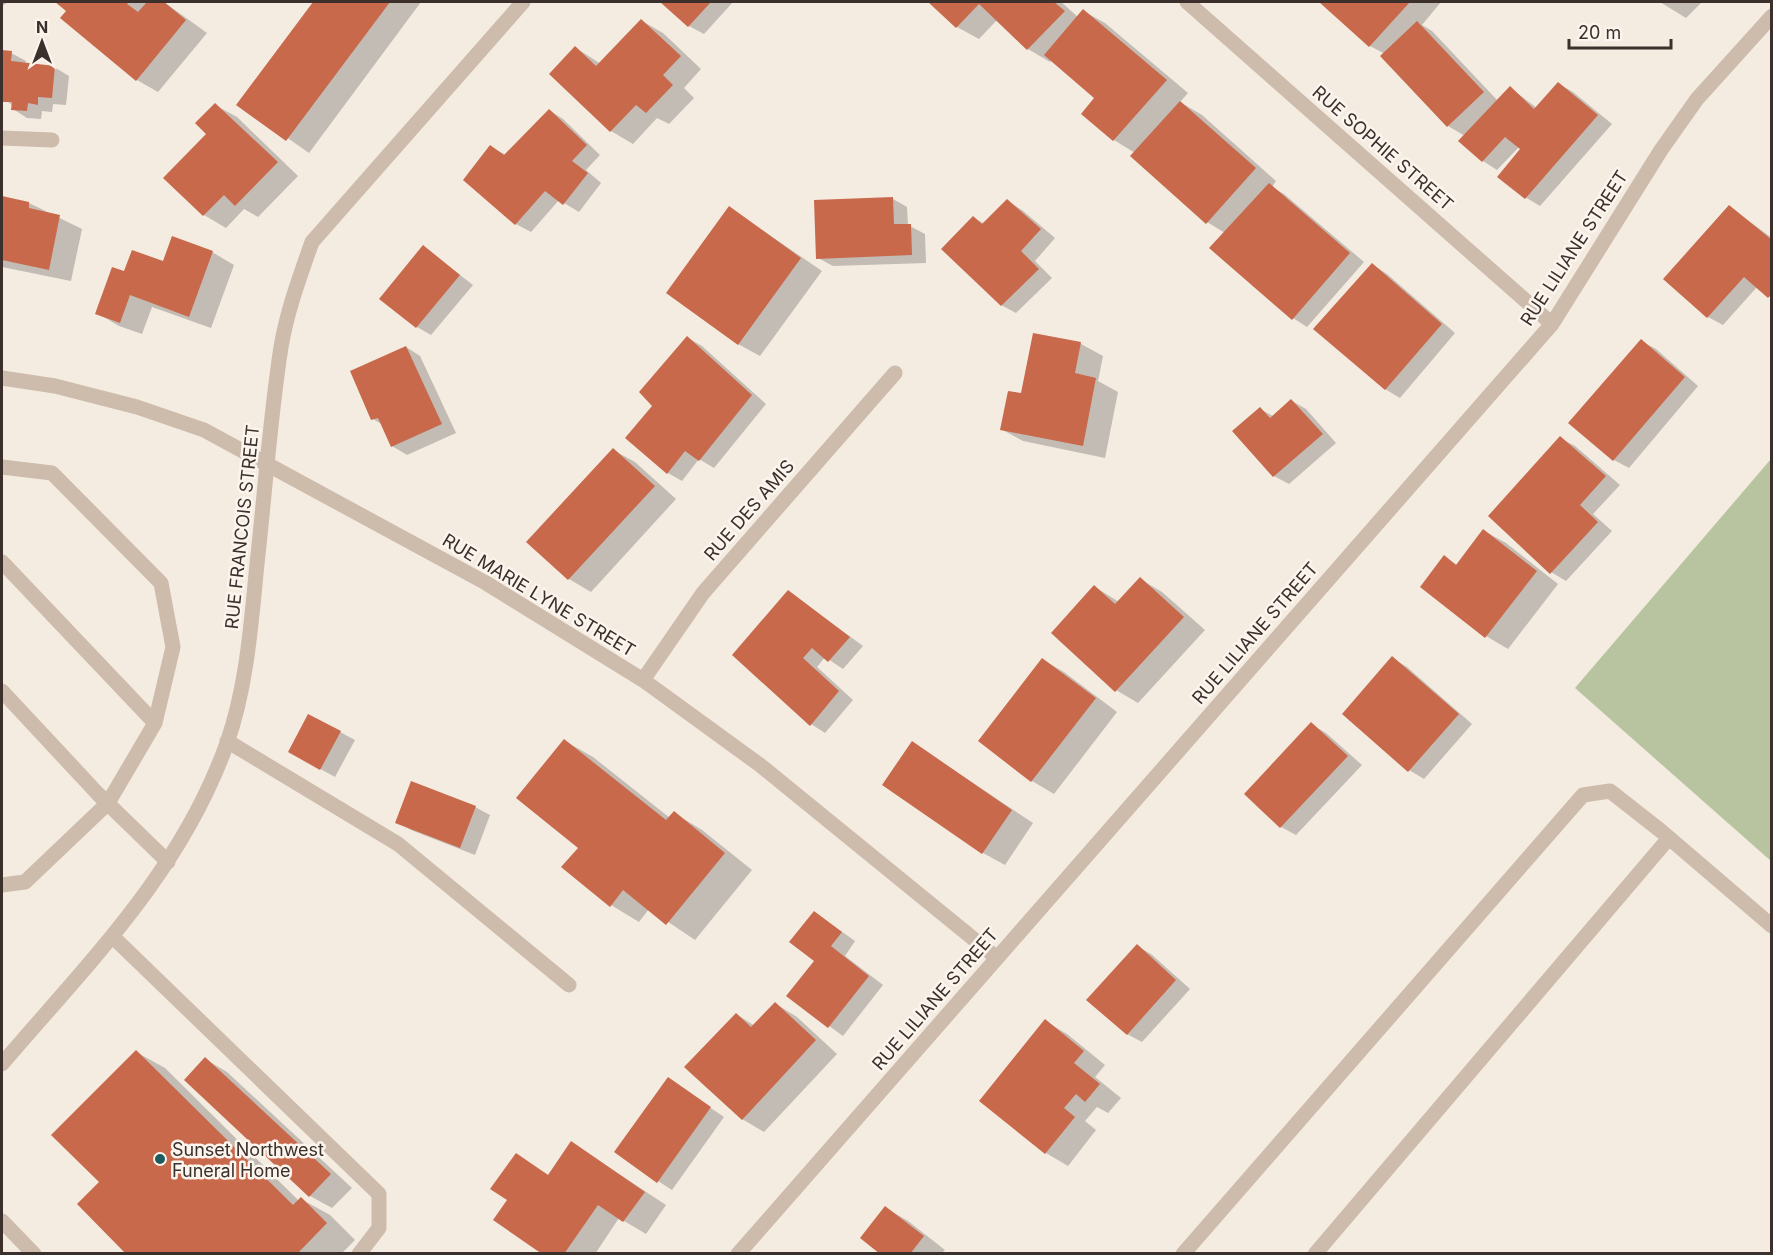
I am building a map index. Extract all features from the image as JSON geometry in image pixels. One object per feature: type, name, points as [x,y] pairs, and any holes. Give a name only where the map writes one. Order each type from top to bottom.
[{"type":"street","name":"RUE FRANCOIS STREET","points":[[2,1064],[112,936],[168,862],[208,791],[228,741],[241,689],[250,635],[282,346],[312,242],[523,2]]},
{"type":"street","name":"RUE SOPHIE STREET","points":[[1187,2],[1552,324]]},
{"type":"street","name":"RUE LILIANE STREET","points":[[738,1254],[1552,324],[1660,150],[1697,99],[1772,16]]},
{"type":"street","points":[[2,138],[52,140]]},
{"type":"street","name":"RUE DES AMIS","points":[[643,680],[703,593],[895,373]]},
{"type":"street","name":"RUE MARIE LYNE STREET","points":[[2,378],[55,386],[137,407],[204,430],[486,583],[643,680],[760,765],[997,958]]},
{"type":"street","points":[[2,466],[52,473],[161,583],[173,647],[155,723],[108,803],[25,882],[2,885]]},
{"type":"street","points":[[2,562],[155,723]]},
{"type":"street","points":[[3,694],[168,862]]},
{"type":"street","points":[[228,741],[398,844],[569,985]]},
{"type":"street","points":[[1183,1254],[1583,795],[1610,791],[1670,838],[1772,926]]},
{"type":"street","points":[[1315,1254],[1670,838]]},
{"type":"street","points":[[112,936],[379,1194],[379,1228],[359,1254]]},
{"type":"street","points":[[2,1221],[34,1254]]},
{"type":"green space","points":[[1771,459],[1771,861],[1575,688]]},
{"type":"building","points":[[55,2],[129,2],[127,4],[138,12],[147,2],[164,2],[186,20],[136,81],[60,18],[66,11]]},
{"type":"building","points":[[313,2],[390,2],[286,141],[236,105]]},
{"type":"building","points":[[660,2],[711,2],[688,27]]},
{"type":"building","points":[[928,2],[1054,2],[1065,11],[1027,50],[979,4],[956,28]]},
{"type":"building","points":[[1319,2],[1410,2],[1369,47]]},
{"type":"building","points":[[1083,9],[1167,80],[1113,141],[1081,114],[1094,98],[1044,55]]},
{"type":"building","points":[[641,19],[681,56],[663,75],[673,85],[646,113],[636,105],[610,132],[549,74],[575,46],[596,66]]},
{"type":"building","points":[[1417,21],[1484,92],[1447,127],[1380,56]]},
{"type":"building","points":[[2,50],[12,51],[11,61],[55,66],[52,98],[38,97],[38,105],[28,103],[27,111],[11,110],[12,102],[3,102]]},
{"type":"building","points":[[1558,82],[1598,115],[1525,199],[1497,177],[1520,149],[1505,137],[1482,162],[1458,141],[1510,86],[1534,109]]},
{"type":"building","points":[[1180,101],[1256,168],[1206,224],[1130,156]]},
{"type":"building","points":[[215,103],[278,162],[235,206],[224,195],[203,216],[163,178],[206,134],[195,123]]},
{"type":"building","points":[[549,109],[587,145],[572,161],[588,173],[563,205],[545,191],[515,225],[463,180],[490,145],[504,155]]},
{"type":"building","points":[[1269,183],[1350,253],[1292,320],[1209,248]]},
{"type":"building","points":[[2,196],[29,202],[29,208],[60,215],[49,270],[2,260]]},
{"type":"building","points":[[893,197],[894,224],[911,224],[912,255],[816,259],[814,200]]},
{"type":"building","points":[[1007,199],[1041,229],[1021,251],[1039,269],[1001,306],[941,249],[973,216],[982,224]]},
{"type":"building","points":[[1729,205],[1772,240],[1772,294],[1768,298],[1744,277],[1707,318],[1663,279]]},
{"type":"building","points":[[729,206],[801,258],[738,345],[666,293]]},
{"type":"building","points":[[172,236],[213,251],[189,317],[130,295],[120,323],[95,314],[112,267],[124,271],[132,250],[163,261]]},
{"type":"building","points":[[423,245],[460,275],[416,328],[379,299]]},
{"type":"building","points":[[1372,263],[1442,324],[1385,390],[1313,329]]},
{"type":"building","points":[[1033,333],[1081,342],[1075,373],[1096,378],[1083,446],[1000,430],[1008,391],[1021,393]]},
{"type":"building","points":[[687,336],[752,395],[699,461],[685,451],[667,474],[625,438],[652,406],[639,392]]},
{"type":"building","points":[[1641,339],[1685,377],[1613,461],[1568,423]]},
{"type":"building","points":[[406,346],[442,424],[391,447],[378,418],[371,420],[350,371]]},
{"type":"building","points":[[1291,399],[1323,434],[1273,477],[1232,431],[1260,407],[1270,418]]},
{"type":"building","points":[[1560,436],[1606,476],[1580,505],[1598,522],[1550,574],[1488,516]]},
{"type":"building","points":[[613,448],[655,486],[568,580],[526,542]]},
{"type":"building","points":[[1483,529],[1537,571],[1485,638],[1420,587],[1444,555],[1456,565]]},
{"type":"building","points":[[1140,577],[1184,617],[1115,692],[1051,633],[1094,585],[1115,604]]},
{"type":"building","points":[[788,590],[850,637],[828,662],[812,648],[803,658],[839,691],[810,726],[732,655]]},
{"type":"building","points":[[1392,656],[1459,714],[1408,772],[1342,714]]},
{"type":"building","points":[[1042,658],[1096,698],[1031,782],[978,741]]},
{"type":"building","points":[[308,714],[341,731],[320,770],[288,752]]},
{"type":"building","points":[[1311,722],[1348,756],[1280,828],[1244,794]]},
{"type":"building","points":[[564,739],[666,820],[674,811],[725,853],[666,925],[623,890],[610,907],[561,867],[578,848],[516,798]]},
{"type":"building","points":[[912,741],[1012,810],[982,854],[882,785]]},
{"type":"building","points":[[411,781],[476,806],[460,848],[395,823]]},
{"type":"building","points":[[814,911],[842,932],[831,946],[869,976],[828,1028],[786,996],[814,961],[789,942]]},
{"type":"building","points":[[1137,944],[1176,980],[1127,1035],[1086,1000]]},
{"type":"building","points":[[775,1002],[816,1040],[742,1120],[684,1067],[736,1013],[751,1027]]},
{"type":"building","points":[[1045,1019],[1084,1051],[1074,1063],[1100,1084],[1085,1102],[1076,1094],[1064,1108],[1075,1117],[1045,1154],[979,1101]]},
{"type":"building","name":"Sunset Northwest Funeral Home","points":[[136,1050],[293,1205],[301,1197],[327,1223],[297,1254],[126,1254],[77,1204],[99,1182],[51,1135]]},
{"type":"building","points":[[205,1057],[331,1174],[309,1197],[184,1080]]},
{"type":"building","points":[[668,1077],[711,1107],[657,1183],[614,1152]]},
{"type":"building","points":[[571,1141],[645,1192],[623,1222],[598,1205],[564,1254],[542,1254],[493,1220],[507,1200],[490,1189],[516,1153],[548,1175]]},
{"type":"building","points":[[885,1206],[924,1236],[910,1254],[880,1254],[860,1238]]},
{"type":"place","name":"Sunset Northwest Funeral Home","points":[[160,1159]]}]
